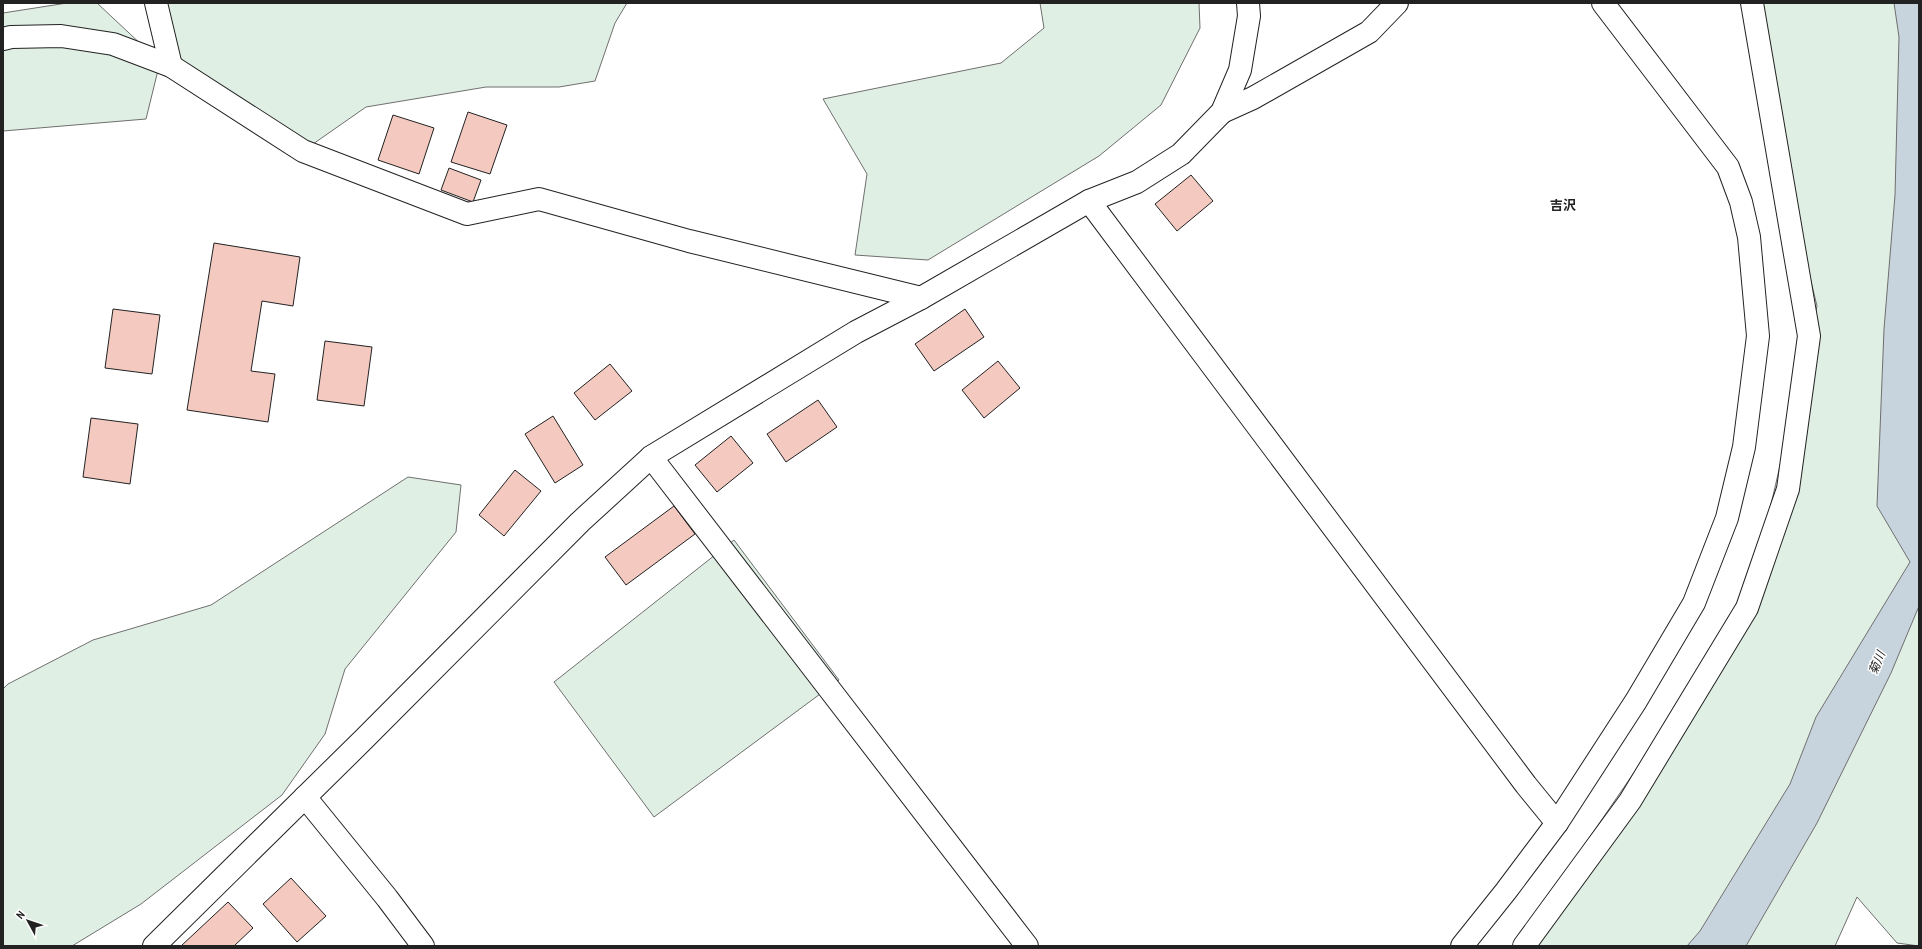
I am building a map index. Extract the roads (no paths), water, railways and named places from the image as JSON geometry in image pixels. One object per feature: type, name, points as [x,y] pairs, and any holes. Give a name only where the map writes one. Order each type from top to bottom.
[{"type":"street","points":[[156,3],[171,66]]},
{"type":"street","points":[[154,946],[580,522],[652,457],[856,332],[921,298],[1089,201],[1137,182],[1181,154],[1222,112],[1240,70],[1249,16],[1248,3]]},
{"type":"street","points":[[1222,112],[1253,98],[1369,32],[1396,3]]},
{"type":"street","points":[[1462,946],[1506,891],[1556,823],[1636,701],[1694,603],[1727,518],[1742,454],[1758,336],[1749,237],[1741,202],[1728,167],[1603,3]]},
{"type":"street","points":[[1524,946],[1630,801],[1747,608],[1788,489],[1809,336],[1752,3]]},
{"type":"street","points":[[3,39],[11,37],[61,36],[113,44],[171,66],[303,151],[467,214],[539,199],[689,241],[921,298]]},
{"type":"street","points":[[1089,201],[1556,823]]},
{"type":"street","points":[[652,457],[1027,946]]},
{"type":"street","points":[[305,797],[387,898],[423,946]]},
{"type":"water","name":"菊川","points":[[1894,3],[1919,3],[1919,606],[1891,673],[1817,823],[1746,946],[1687,946],[1700,931],[1790,784],[1816,717],[1910,562],[1877,506],[1884,329],[1895,195],[1899,37]]},
{"type":"district","name":"吉沢","points":[[1563,205]]}]
